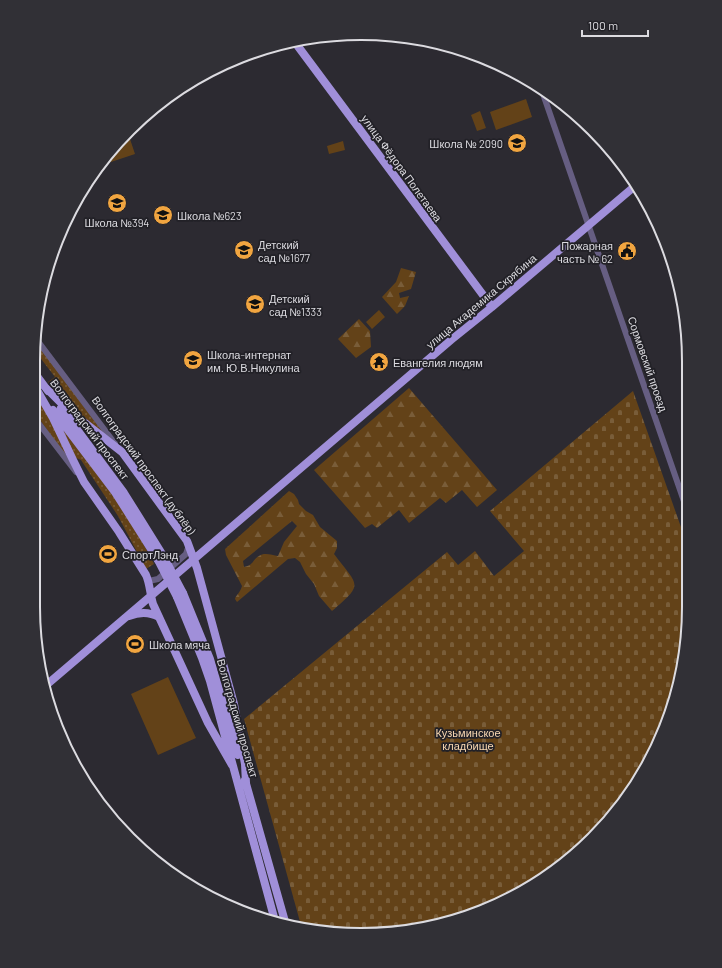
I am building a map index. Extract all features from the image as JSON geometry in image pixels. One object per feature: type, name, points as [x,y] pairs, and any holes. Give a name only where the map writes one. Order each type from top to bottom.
[{"type":"main road","name":"улица Фёдора Полетаева","points":[[298,46],[492,307]]},
{"type":"main road","name":"улица Академика Скрябина","points":[[49,683],[150,596],[158,583],[182,563],[195,559],[445,345],[632,189]]},
{"type":"main road","name":"Волгоградский проспект","points":[[40,380],[124,493],[180,595],[210,659],[284,919]]},
{"type":"main road","points":[[44,386],[67,409],[122,452]]},
{"type":"main road","name":"Волгоградский проспект","points":[[40,392],[114,492],[161,559]]},
{"type":"main road","points":[[40,395],[84,482],[129,547],[149,581],[150,596],[159,617],[208,723],[232,765]]},
{"type":"main road","name":"Волгоградский проспект (дублёр)","points":[[122,452],[187,541],[195,559],[234,704],[245,764],[246,783]]},
{"type":"main road","name":"Волгоградский проспект","points":[[180,595],[210,681],[274,916]]},
{"type":"main road","points":[[126,617],[142,613],[155,614],[159,617]]},
{"type":"street","name":"Сормовский проезд","points":[[544,98],[682,494]]},
{"type":"street","name":"Волгоградский проспект (дублёр)","points":[[41,345],[122,452]]},
{"type":"street","points":[[40,424],[84,482]]},
{"type":"street","points":[[149,581],[158,578],[186,554],[189,545]]},
{"type":"green space","points":[[526,99],[532,117],[496,130],[490,112]]},
{"type":"green space","points":[[480,111],[486,128],[477,131],[471,115]]},
{"type":"green space","points":[[130,138],[135,154],[111,162],[111,161]]},
{"type":"green space","points":[[343,141],[345,150],[329,154],[327,146]]},
{"type":"green space","points":[[401,268],[416,272],[411,289],[399,293],[400,298],[409,296],[405,306],[397,314],[382,297],[396,282]]},
{"type":"green space","points":[[379,310],[385,317],[372,329],[366,322]]},
{"type":"green space","points":[[359,319],[370,331],[371,347],[356,358],[338,339]]},
{"type":"green space","points":[[41,348],[105,433],[103,436],[66,406],[48,382],[55,377],[40,358]]},
{"type":"green space","points":[[409,388],[497,490],[477,507],[462,490],[446,503],[440,498],[409,523],[399,510],[377,528],[372,524],[365,528],[314,470]]},
{"type":"green space","name":"Кузьминское кладбище","points":[[633,391],[682,530],[682,607],[679,649],[671,690],[658,730],[639,768],[616,802],[602,819],[573,848],[556,862],[522,885],[484,904],[424,922],[361,928],[300,922],[244,719],[447,552],[458,565],[475,551],[494,576],[524,551],[490,511]]},
{"type":"green space","points":[[40,401],[49,413],[70,461],[40,420]]},
{"type":"green space","points":[[58,419],[133,526],[154,564],[146,569],[118,516],[81,460],[74,457]]},
{"type":"green space","points":[[289,491],[294,494],[299,504],[306,511],[313,515],[320,527],[337,541],[337,548],[334,554],[353,579],[353,589],[349,595],[332,611],[319,596],[314,584],[306,574],[300,562],[295,558],[288,559],[237,602],[235,599],[242,586],[226,555],[225,549]],"holes":[[[292,521],[297,526],[284,542],[278,556],[263,554],[250,565],[244,567],[243,561]]]},
{"type":"green space","points":[[168,677],[196,738],[158,755],[131,694]]},
{"type":"place","name":"Школа № 2090","points":[[517,143]]},
{"type":"place","name":"Школа №394","points":[[117,203]]},
{"type":"place","name":"Школа №623","points":[[163,215]]},
{"type":"place","name":"Детский сад №1677","points":[[244,250]]},
{"type":"place","name":"Пожарная часть № 62","points":[[627,251]]},
{"type":"place","name":"Детский сад №1333","points":[[255,304]]},
{"type":"place","name":"Школа-интернат им. Ю.В.Никулина","points":[[193,360]]},
{"type":"place","name":"Евангелия людям","points":[[379,362]]},
{"type":"place","name":"СпортЛэнд","points":[[108,554]]},
{"type":"place","name":"Школа мяча","points":[[135,644]]}]
